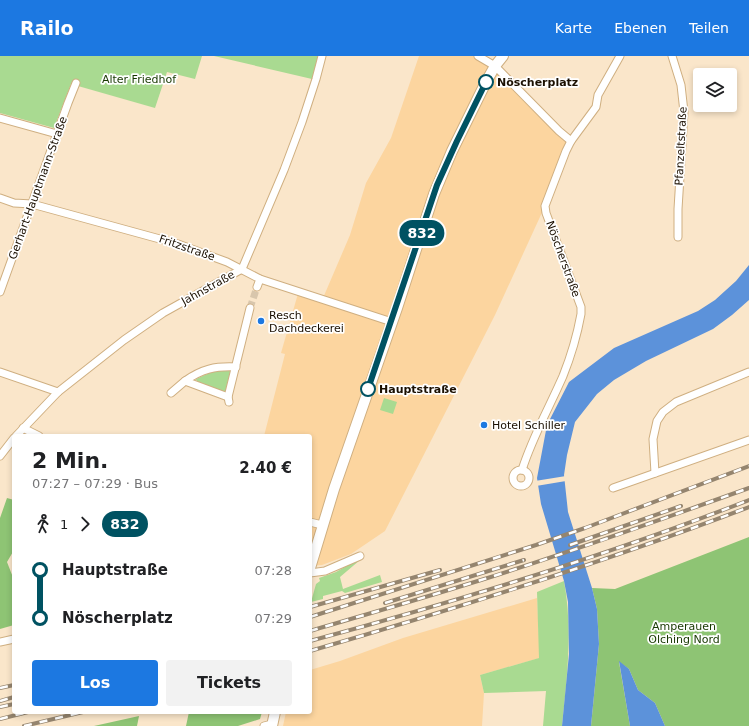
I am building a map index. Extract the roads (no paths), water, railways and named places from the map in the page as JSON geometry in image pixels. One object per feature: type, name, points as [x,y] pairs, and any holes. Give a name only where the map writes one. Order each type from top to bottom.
[{"type":"street","name":"Jahnstraße","points":[[18,434],[58,392],[124,340],[163,313],[242,269],[287,163],[311,95],[322,56]]},
{"type":"street","points":[[478,56],[495,66],[559,131],[571,141]]},
{"type":"street","points":[[312,561],[322,525],[392,322],[437,185],[462,130],[495,66],[503,56]]},
{"type":"street","name":"Nöscherstraße","points":[[522,470],[540,424],[570,358],[581,314],[581,307],[545,206],[571,141],[596,107],[598,95],[620,56]]},
{"type":"street","name":"Pfanzeltstraße","points":[[672,56],[681,85],[684,112],[678,209],[678,237]]},
{"type":"street","name":"Gerhart-Hauptmann-Straße","points":[[0,292],[76,84]]},
{"type":"street","points":[[0,118],[57,134]]},
{"type":"street","name":"Fritzstraße","points":[[0,198],[14,203],[32,204],[178,244],[242,269],[260,279],[392,322]]},
{"type":"street","points":[[257,287],[260,279]]},
{"type":"street","points":[[185,381],[228,399],[250,308]]},
{"type":"street","points":[[171,393],[185,381],[208,369],[222,366],[236,367]]},
{"type":"street","points":[[0,372],[58,392]]},
{"type":"street","points":[[655,473],[653,439],[657,421],[664,412],[676,402],[749,372]]},
{"type":"street","points":[[23,428],[36,434]]},
{"type":"street","points":[[613,488],[749,440]]},
{"type":"street","name":"Jahnstraße","points":[[0,456],[12,441]]},
{"type":"street","points":[[312,522],[322,525]]},
{"type":"street","points":[[312,573],[325,571],[360,556]]},
{"type":"street","points":[[0,642],[12,639]]},
{"type":"street","points":[[269,725],[274,714]]},
{"type":"water","points":[[749,265],[749,300],[713,329],[646,361],[614,380],[597,394],[575,422],[564,475],[568,512],[592,588],[597,609],[599,644],[591,726],[562,726],[569,654],[568,602],[564,581],[541,504],[537,478],[547,425],[569,382],[614,348],[698,311],[715,300],[736,281]]},
{"type":"water","points":[[619,661],[629,669],[638,690],[655,703],[665,726],[630,726]]},
{"type":"tunnel","points":[[250,308],[257,287]]},
{"type":"railway","points":[[312,616],[536,545],[749,466]]},
{"type":"railway","points":[[312,630],[515,569],[615,536],[749,488]]},
{"type":"railway","points":[[312,640],[476,594],[586,559],[749,500]]},
{"type":"railway","points":[[570,545],[681,506]]},
{"type":"railway","points":[[312,650],[531,584],[640,547],[749,507]]},
{"type":"railway","points":[[385,603],[524,560]]},
{"type":"railway","points":[[312,606],[440,570]]},
{"type":"railway","points":[[0,688],[12,685]]},
{"type":"railway","points":[[0,701],[12,698]]},
{"type":"railway","points":[[0,707],[12,704]]},
{"type":"railway","points":[[0,719],[20,714]]},
{"type":"railway","points":[[24,726],[75,714]]},
{"type":"place","name":"Nöscherplatz","points":[[486,82]]},
{"type":"place","name":"Resch Dachdeckerei","points":[[261,321]]},
{"type":"place","name":"Hauptstraße","points":[[368,389]]},
{"type":"place","name":"Hotel Schiller","points":[[484,425]]},
{"type":"park label","name":"Alter Friedhof","points":[[139,79]]},
{"type":"park label","name":"Amperauen Olching Nord","points":[[684,632]]}]
